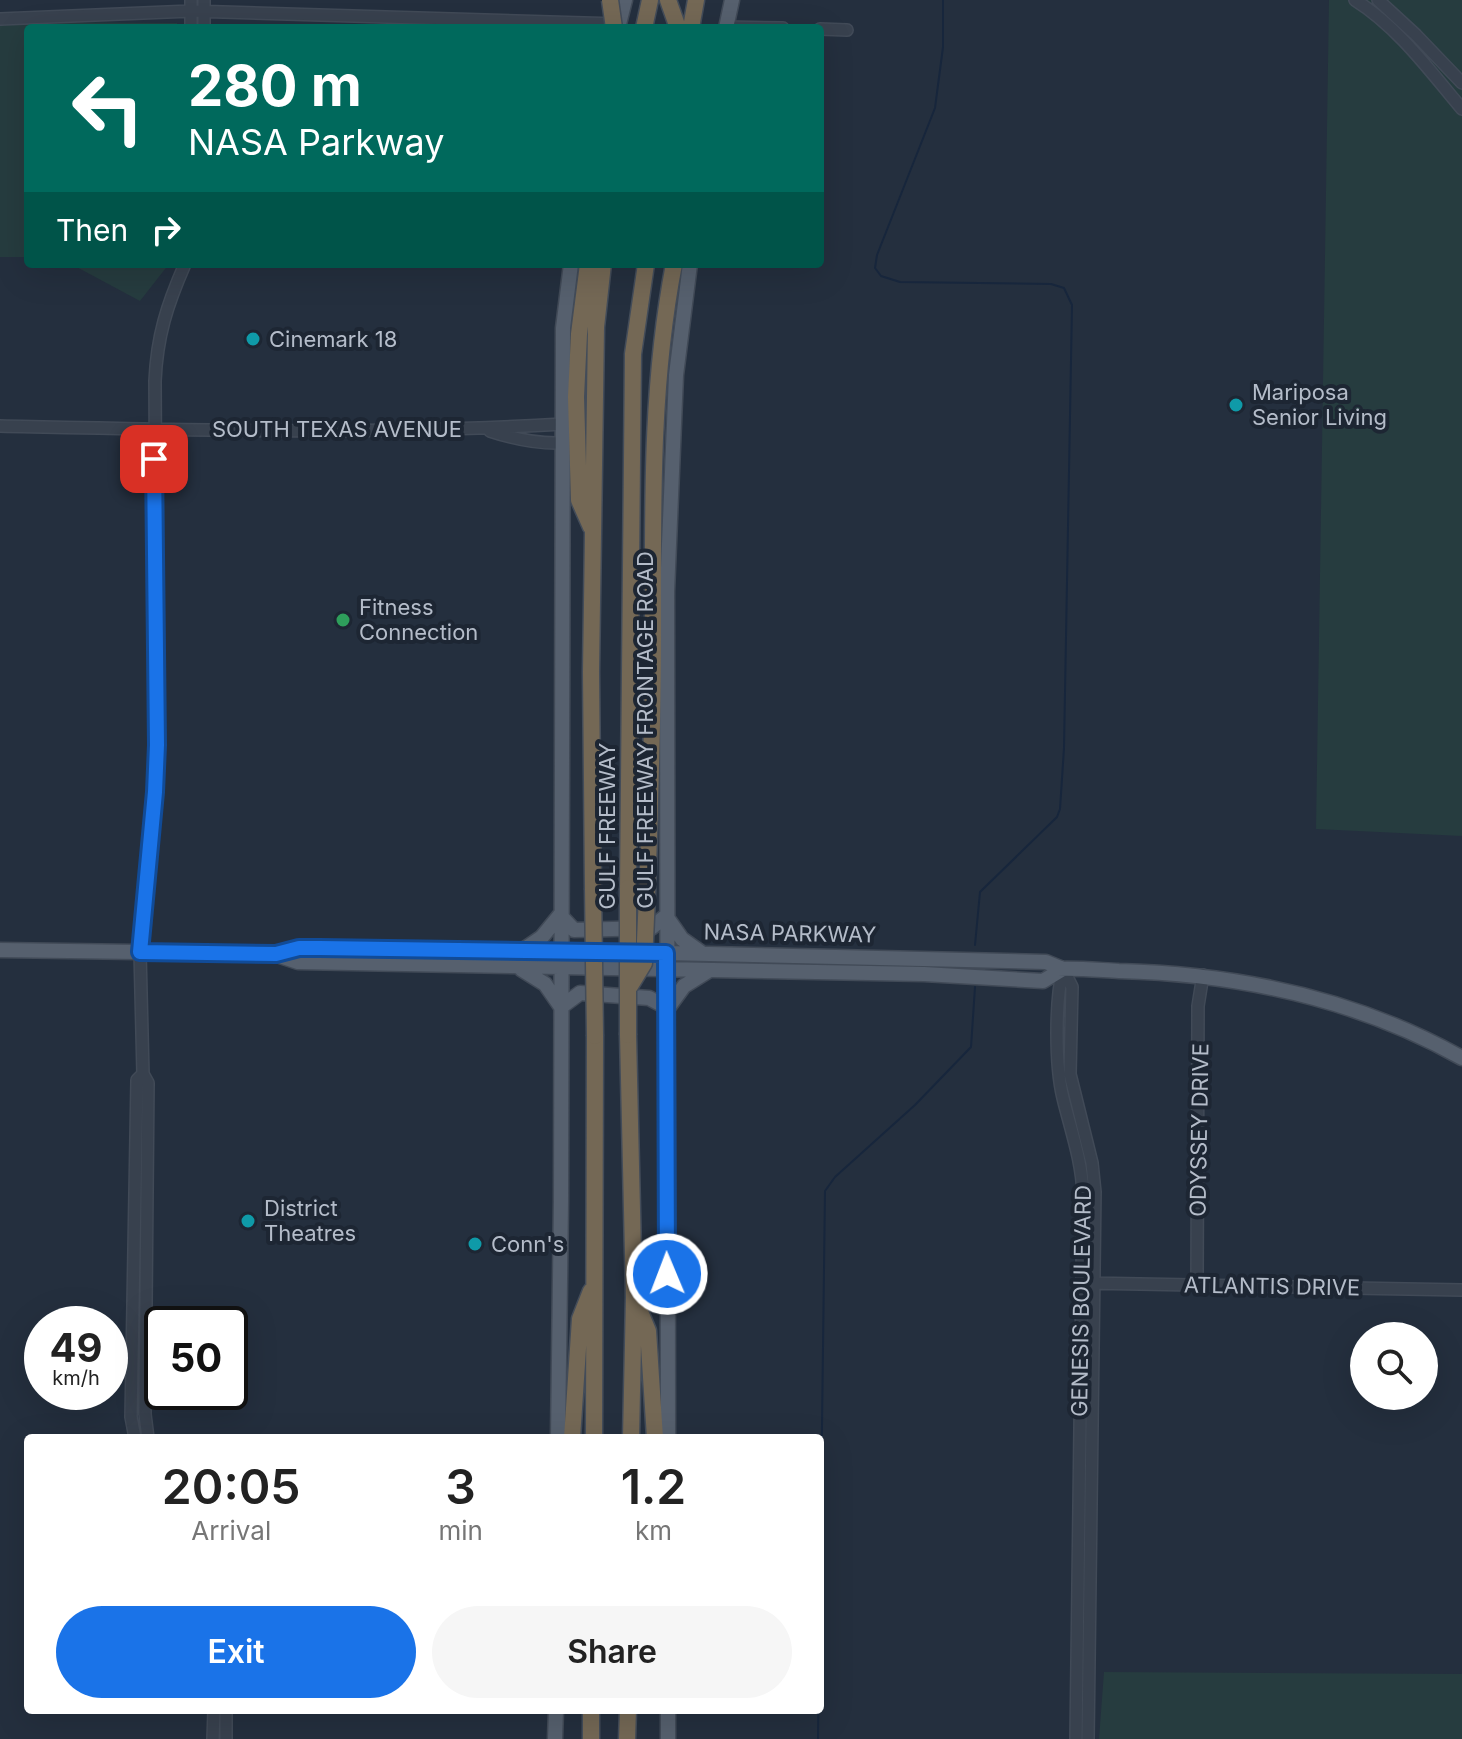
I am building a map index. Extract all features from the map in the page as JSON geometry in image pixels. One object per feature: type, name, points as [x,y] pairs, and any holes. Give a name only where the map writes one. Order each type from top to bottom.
[{"type":"highway","points":[[610,0],[616,24]]},
{"type":"highway","points":[[645,24],[650,0]]},
{"type":"highway","points":[[668,0],[677,24]]},
{"type":"highway","points":[[692,24],[696,0]]},
{"type":"highway","points":[[587,268],[579,334],[576,433],[579,500],[594,535]]},
{"type":"highway","name":"GULF FREEWAY","points":[[594,1434],[595,1036],[591,672],[596,327],[603,268]]},
{"type":"highway","name":"GULF FREEWAY","points":[[631,1434],[634,1297],[628,888],[633,354],[645,268]]},
{"type":"highway","points":[[629,987],[644,963],[652,739],[655,414],[665,309],[673,268]]},
{"type":"highway","points":[[572,1434],[580,1319],[595,1283]]},
{"type":"highway","points":[[634,1297],[648,1331],[655,1434]]},
{"type":"highway","points":[[591,1714],[591,1739]]},
{"type":"highway","points":[[627,1739],[628,1714]]},
{"type":"main road","points":[[618,24],[625,0]]},
{"type":"main road","points":[[727,24],[732,0]]},
{"type":"main road","points":[[558,1434],[563,328],[570,268]]},
{"type":"main road","name":"GULF FREEWAY FRONTAGE ROAD","points":[[668,1434],[667,592],[671,440],[689,268]]},
{"type":"main road","points":[[560,915],[574,930],[651,928],[666,916],[682,939],[703,954]]},
{"type":"main road","points":[[521,951],[542,937],[560,915]]},
{"type":"main road","name":"NASA PARKWAY","points":[[0,950],[276,954],[299,948],[1046,962],[1063,969],[1203,975],[1272,987],[1326,1002],[1414,1034],[1462,1058]]},
{"type":"main road","name":"NASA PARKWAY","points":[[276,954],[298,962],[924,974],[1043,981],[1063,969]]},
{"type":"main road","points":[[924,958],[924,974]]},
{"type":"main road","points":[[518,967],[545,984],[561,1007]]},
{"type":"main road","points":[[561,1007],[580,993],[649,998],[668,1008],[684,986],[711,970]]},
{"type":"main road","points":[[555,1739],[556,1714]]},
{"type":"main road","points":[[668,1714],[668,1739]]},
{"type":"street","points":[[1355,0],[1373,12],[1399,37],[1462,109]]},
{"type":"street","points":[[1378,0],[1462,83]]},
{"type":"street","points":[[0,19],[204,6],[558,24]]},
{"type":"street","points":[[824,29],[847,30]]},
{"type":"street","points":[[148,1434],[145,1414],[148,1083],[143,1074],[140,952],[157,745],[154,429],[158,339],[163,317],[183,268]]},
{"type":"street","name":"SOUTH TEXAS AVENUE","points":[[0,426],[481,429],[563,424]]},
{"type":"street","name":"SOUTH TEXAS AVENUE","points":[[481,429],[541,444],[562,443]]},
{"type":"street","name":"GENESIS BOULEVARD","points":[[1063,969],[1059,986],[1059,1072],[1081,1167],[1087,1283],[1084,1535],[1076,1739]]},
{"type":"street","name":"ODYSSEY DRIVE","points":[[1197,1285],[1198,1006],[1203,975]]},
{"type":"street","points":[[134,1434],[131,1417],[137,1080],[143,1074]]},
{"type":"street","name":"ATLANTIS DRIVE","points":[[1087,1283],[1462,1290]]},
{"type":"street","points":[[134,1296],[147,1297]]},
{"type":"street","name":"GENESIS BOULEVARD","points":[[1084,1535],[1088,1739]]},
{"type":"street","points":[[213,1739],[214,1714]]},
{"type":"street","points":[[226,1714],[226,1739]]},
{"type":"green space","points":[[1329,0],[1462,0],[1462,836],[1316,829]]},
{"type":"green space","points":[[0,22],[177,23],[24,24],[24,257],[0,257]]},
{"type":"green space","points":[[78,268],[166,268],[140,301]]},
{"type":"green space","points":[[1104,1672],[1462,1674],[1462,1739],[1099,1739]]},
{"type":"waterway","points":[[943,0],[943,47],[935,108],[877,255],[875,268],[881,276],[900,282],[1051,284],[1064,288],[1072,305],[1064,748],[1060,809],[1057,817],[980,892],[975,945]]},
{"type":"waterway","points":[[822,1434],[825,1191],[835,1177],[915,1105],[971,1047],[975,987]]},
{"type":"waterway","points":[[818,1714],[818,1739]]},
{"type":"place","name":"Cinemark 18","points":[[253,339]]},
{"type":"place","name":"Mariposa Senior Living","points":[[1236,405]]},
{"type":"place","name":"Fitness Connection","points":[[343,620]]},
{"type":"place","name":"District Theatres","points":[[248,1221]]},
{"type":"place","name":"Conn's","points":[[475,1244]]},
{"type":"route","points":[[154,459],[157,745],[140,952],[276,954],[299,948],[320,948],[666,953],[667,1274]]}]
